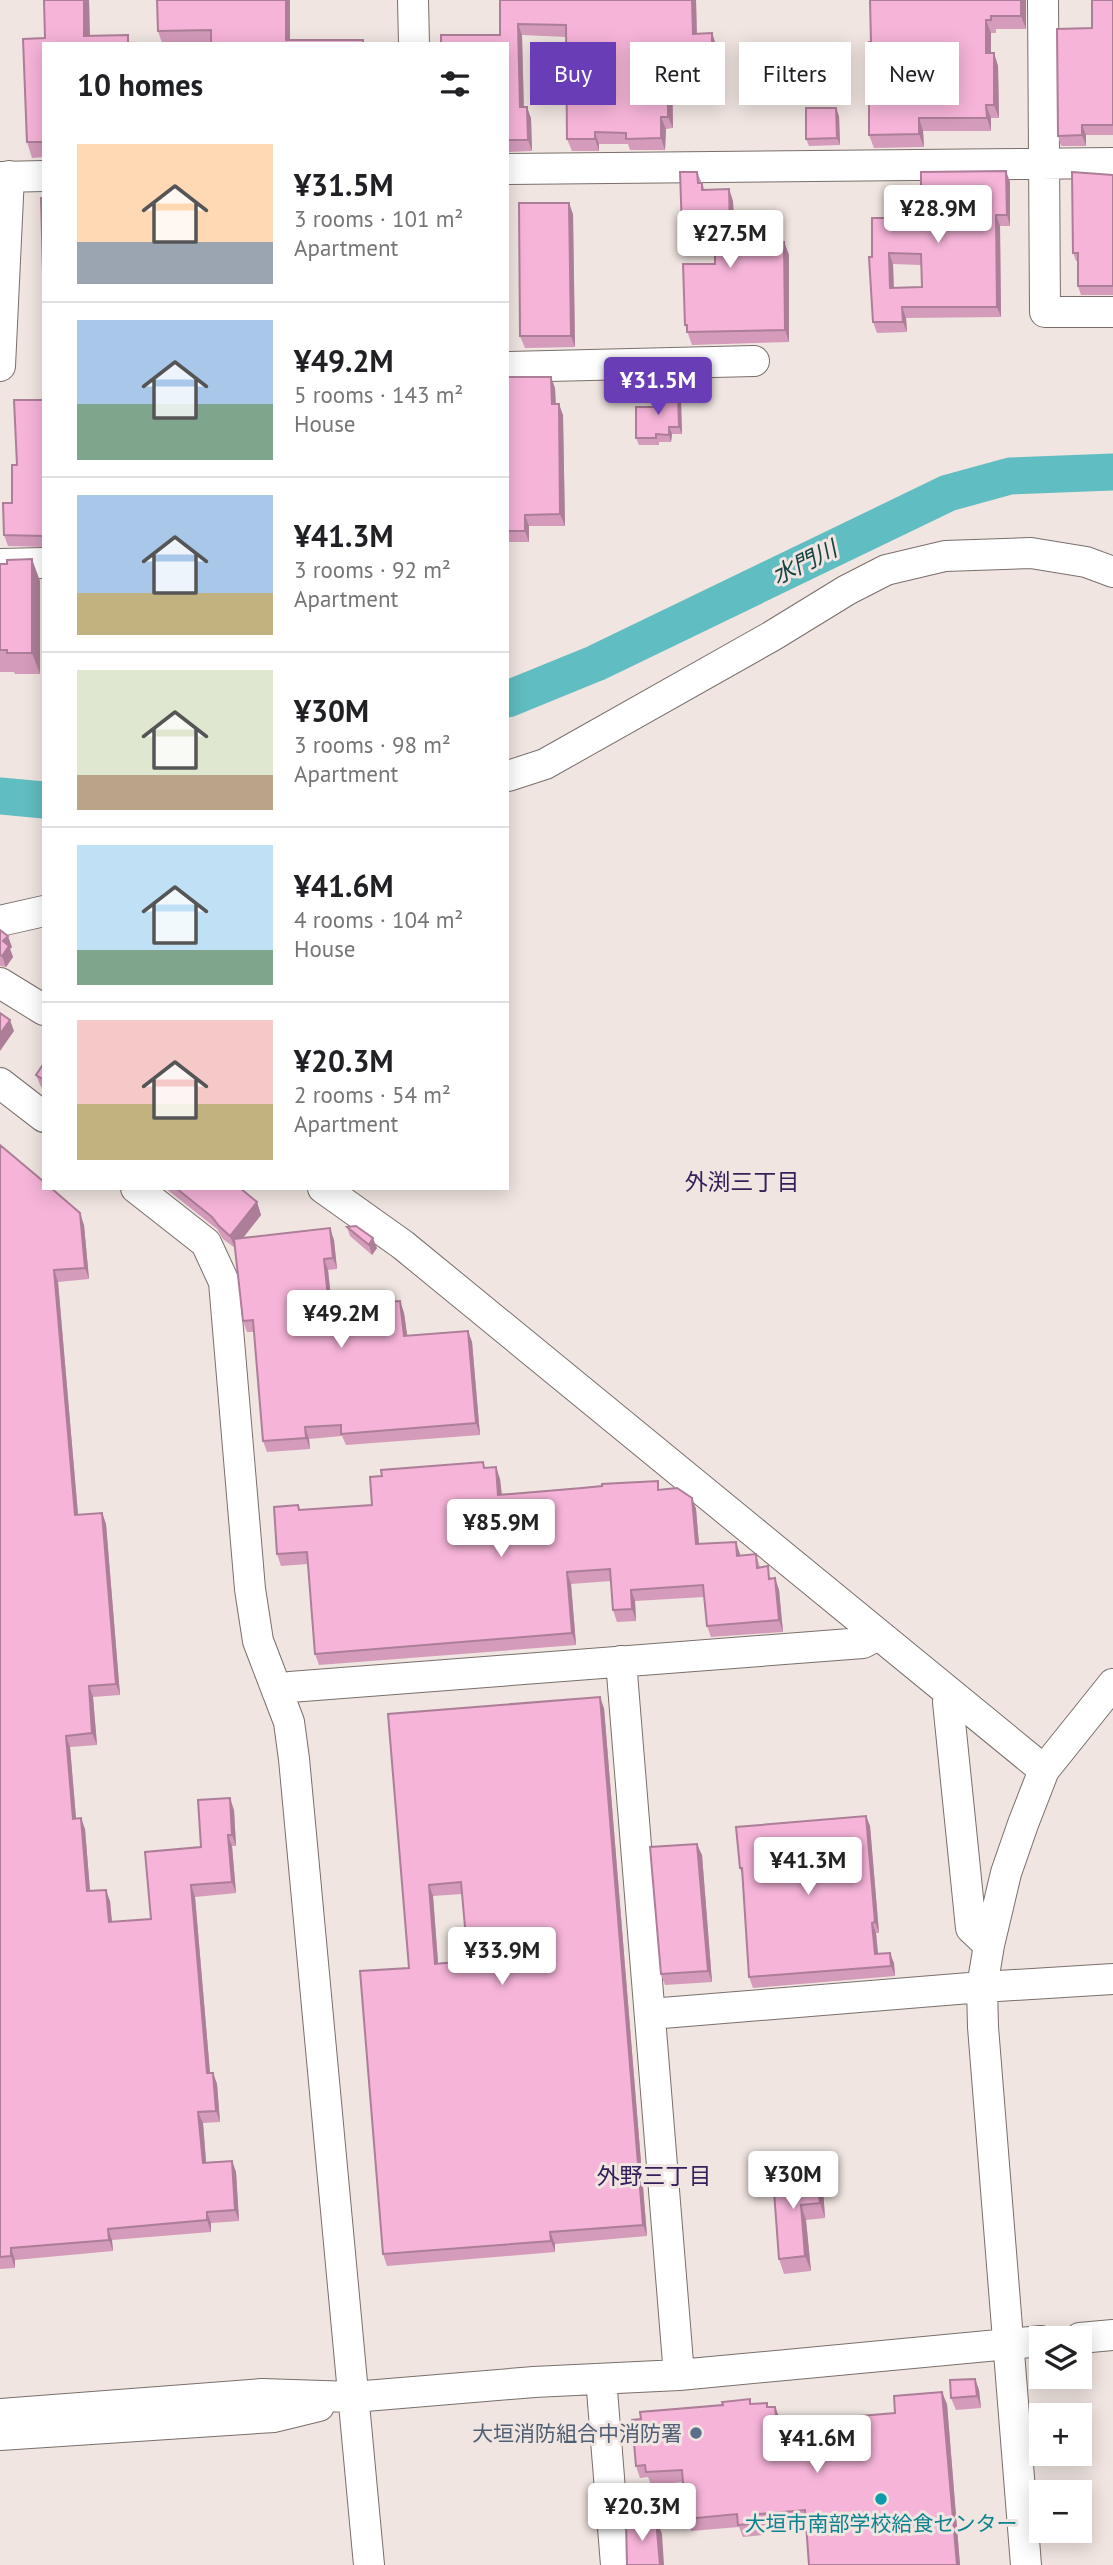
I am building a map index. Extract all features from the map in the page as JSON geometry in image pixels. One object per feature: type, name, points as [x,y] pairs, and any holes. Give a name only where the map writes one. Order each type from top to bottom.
[{"type":"street","points":[[413,0],[414,42]]},
{"type":"street","points":[[1043,0],[1045,312],[1113,312]]},
{"type":"street","points":[[509,169],[1113,163]]},
{"type":"street","points":[[0,366],[4,176],[42,176]]},
{"type":"street","points":[[509,367],[754,361]]},
{"type":"street","points":[[509,776],[545,764],[886,570],[945,556],[1031,553],[1086,562],[1113,572]]},
{"type":"street","points":[[0,564],[42,563]]},
{"type":"street","points":[[0,921],[42,911]]},
{"type":"street","points":[[0,983],[42,1009]]},
{"type":"street","points":[[0,1083],[42,1115]]},
{"type":"street","points":[[139,1190],[206,1242],[224,1282],[250,1589],[258,1641],[289,1722],[296,1772],[369,2565]]},
{"type":"street","points":[[326,1190],[403,1245],[1044,1770]]},
{"type":"street","points":[[277,1691],[290,1687],[863,1643],[878,1635]]},
{"type":"street","points":[[621,1661],[679,2375]]},
{"type":"street","points":[[1026,2565],[982,1987],[1006,1873],[1044,1770],[1113,1684]]},
{"type":"street","points":[[951,1695],[948,1702],[971,1928],[989,1945]]},
{"type":"street","points":[[650,2014],[1113,1979]]},
{"type":"street","points":[[1092,2337],[1113,2335]]},
{"type":"street","points":[[0,2414],[262,2394],[353,2397],[679,2375],[1029,2342]]},
{"type":"street","points":[[603,2379],[601,2390],[616,2565]]},
{"type":"street","points":[[0,2435],[274,2417],[353,2397]]},
{"type":"building","points":[[44,0],[84,0],[84,36],[128,35],[128,42],[42,42],[42,142],[27,142],[23,39],[45,38]]},
{"type":"building","points":[[157,0],[286,0],[286,40],[363,42],[211,42],[211,30],[158,31]]},
{"type":"building","points":[[500,0],[692,0],[693,34],[712,33],[712,42],[630,42],[630,105],[668,105],[668,117],[661,117],[661,138],[626,139],[626,133],[595,132],[595,139],[567,139],[567,105],[616,105],[616,42],[566,42],[566,25],[518,24],[520,107],[527,107],[528,140],[509,140],[509,42],[441,42],[441,35],[500,35]]},
{"type":"building","points":[[870,0],[1021,0],[1021,16],[991,16],[991,20],[986,20],[986,53],[994,53],[994,105],[986,105],[987,118],[919,118],[919,134],[869,135],[869,105],[959,105],[959,42],[871,42]]},
{"type":"building","points":[[1092,0],[1113,0],[1113,125],[1082,125],[1082,135],[1058,136],[1057,29],[1092,28]]},
{"type":"building","points":[[806,108],[836,108],[837,138],[806,139]]},
{"type":"building","points":[[1006,171],[1007,215],[996,215],[997,307],[902,307],[903,322],[873,322],[869,257],[872,257],[872,218],[892,218],[890,189],[921,188],[921,172]],"holes":[[[889,253],[921,254],[922,287],[890,288]]]},
{"type":"building","points":[[680,172],[697,172],[702,190],[729,189],[730,225],[742,225],[742,242],[784,242],[785,330],[687,332],[683,264],[715,264],[715,229],[682,229]]},
{"type":"building","points":[[1072,172],[1113,175],[1113,286],[1078,286],[1078,253],[1073,253]]},
{"type":"building","points":[[519,203],[569,203],[571,336],[520,336]]},
{"type":"building","points":[[509,377],[551,377],[552,404],[559,404],[560,514],[525,515],[525,531],[509,531]]},
{"type":"building","points":[[658,393],[678,393],[679,427],[669,427],[669,435],[656,434],[656,438],[636,438],[636,407],[658,407]]},
{"type":"building","points":[[14,400],[42,400],[42,536],[4,535],[3,503],[12,503],[12,465],[17,465]]},
{"type":"building","points":[[32,559],[32,653],[7,653],[7,650],[0,650],[0,564],[7,564],[7,560]]},
{"type":"building","points":[[0,930],[8,936],[3,941],[9,946],[2,956],[0,955]]},
{"type":"building","points":[[0,1013],[10,1020],[0,1034]]},
{"type":"building","points":[[42,1066],[42,1079],[36,1075]]},
{"type":"building","points":[[0,1145],[42,1180],[42,1190],[53,1190],[80,1213],[85,1268],[54,1270],[75,1515],[102,1513],[116,1684],[89,1686],[92,1733],[66,1736],[73,1819],[81,1818],[87,1891],[106,1890],[109,1922],[151,1919],[145,1852],[201,1847],[198,1800],[230,1798],[232,1835],[228,1835],[232,1882],[191,1885],[207,2073],[213,2073],[216,2111],[198,2112],[203,2163],[232,2161],[235,2210],[207,2212],[207,2220],[108,2229],[109,2240],[11,2248],[11,2256],[0,2257]]},
{"type":"building","points":[[178,1190],[242,1190],[257,1202],[230,1236],[212,1217]]},
{"type":"building","points":[[356,1226],[373,1238],[369,1245],[347,1227]]},
{"type":"building","points":[[330,1228],[333,1258],[324,1259],[329,1307],[400,1301],[404,1336],[468,1331],[476,1423],[341,1434],[341,1425],[305,1427],[306,1438],[263,1441],[253,1320],[243,1321],[234,1239]]},
{"type":"building","points":[[483,1462],[484,1468],[496,1467],[498,1495],[658,1481],[658,1490],[677,1488],[692,1498],[696,1544],[736,1542],[737,1556],[756,1554],[757,1568],[768,1566],[769,1579],[775,1578],[779,1620],[707,1626],[703,1585],[631,1590],[632,1609],[613,1610],[610,1569],[567,1572],[572,1633],[315,1654],[307,1552],[277,1554],[274,1507],[298,1505],[299,1510],[372,1505],[370,1477],[382,1476],[381,1470]]},
{"type":"building","points":[[600,1697],[643,2225],[550,2232],[551,2241],[383,2254],[360,1971],[409,1968],[388,1714]],"holes":[[[461,1882],[468,1961],[435,1964],[429,1885]]]},
{"type":"building","points":[[866,1816],[875,1954],[890,1953],[891,1966],[749,1977],[742,1868],[736,1827]]},
{"type":"building","points":[[697,1844],[708,1971],[661,1974],[650,1847]]},
{"type":"building","points":[[817,2173],[820,2203],[801,2205],[805,2256],[779,2259],[773,2178]]},
{"type":"building","points":[[975,2379],[977,2396],[951,2398],[950,2380]]},
{"type":"building","points":[[942,2392],[957,2565],[809,2565],[805,2510],[758,2514],[759,2523],[738,2525],[737,2514],[686,2519],[682,2470],[646,2472],[645,2465],[636,2466],[632,2420],[641,2419],[640,2412],[723,2405],[722,2402],[750,2399],[750,2404],[767,2403],[767,2407],[775,2407],[777,2423],[895,2413],[894,2396]]},
{"type":"building","points":[[656,2519],[660,2565],[627,2565],[626,2521]]},
{"type":"waterway","name":"水門川","points":[[509,699],[596,663],[948,493],[1010,476],[1113,472]]},
{"type":"waterway","name":"水門川","points":[[0,796],[42,800]]},
{"type":"place","name":"大垣消防組合中消防署","points":[[696,2433]]},
{"type":"place","name":"大垣市南部学校給食センター","points":[[881,2499]]},
{"type":"district","name":"外渕三丁目","points":[[742,1181]]},
{"type":"district","name":"外野三丁目","points":[[654,2175]]}]
